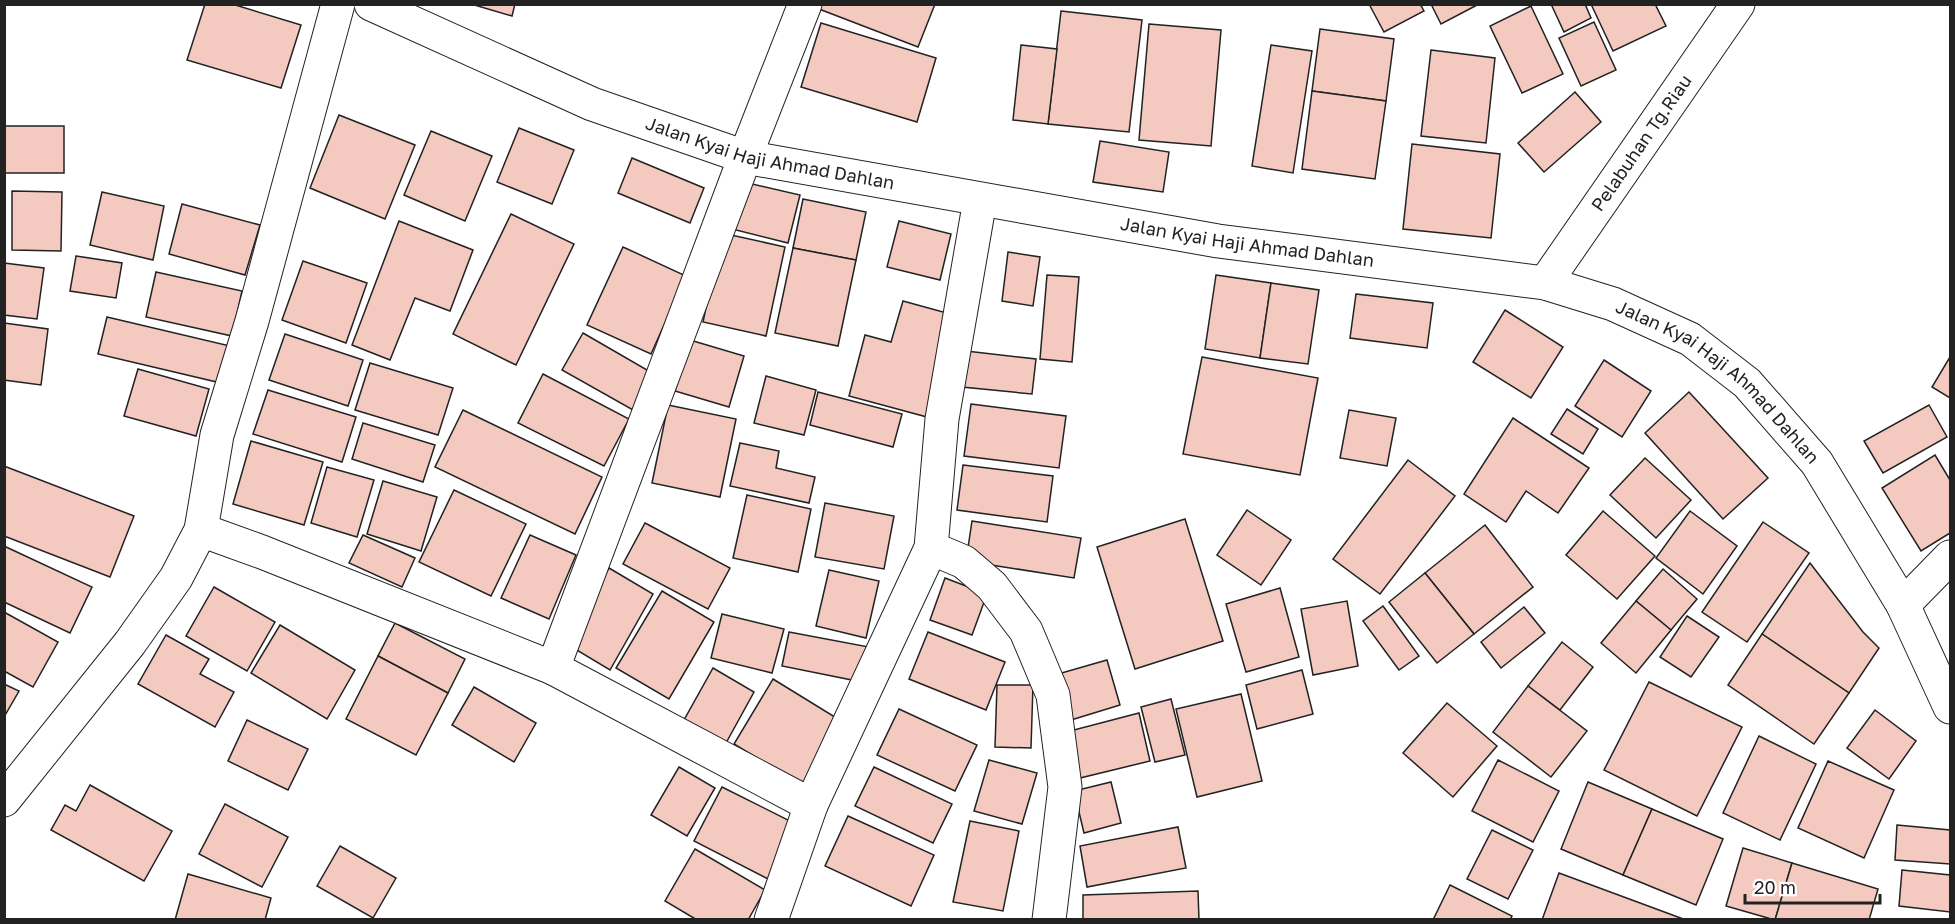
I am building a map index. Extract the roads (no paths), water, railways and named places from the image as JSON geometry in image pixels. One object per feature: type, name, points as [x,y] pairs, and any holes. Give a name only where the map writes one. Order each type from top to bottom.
[{"type":"street","points":[[4,800],[130,643],[176,578],[201,531],[217,435],[252,321],[338,4]]},
{"type":"street","name":"Jalan Kyai Haji Ahmad Dahlan","points":[[371,4],[592,105],[745,156],[1218,241],[1545,283],[1613,304],[1690,339],[1747,383],[1818,463],[1903,605],[1950,707]]},
{"type":"street","points":[[553,668],[745,156],[805,4]]},
{"type":"street","name":"Pelabuhan Tg.Riau","points":[[1545,283],[1738,4]]},
{"type":"street","points":[[771,920],[811,805],[931,548],[942,419],[980,200]]},
{"type":"street","points":[[201,531],[273,556],[553,668],[811,805]]},
{"type":"street","points":[[931,548],[964,562],[992,586],[1026,631],[1053,695],[1065,787],[1048,920]]},
{"type":"street","points":[[1903,605],[1950,556]]}]
